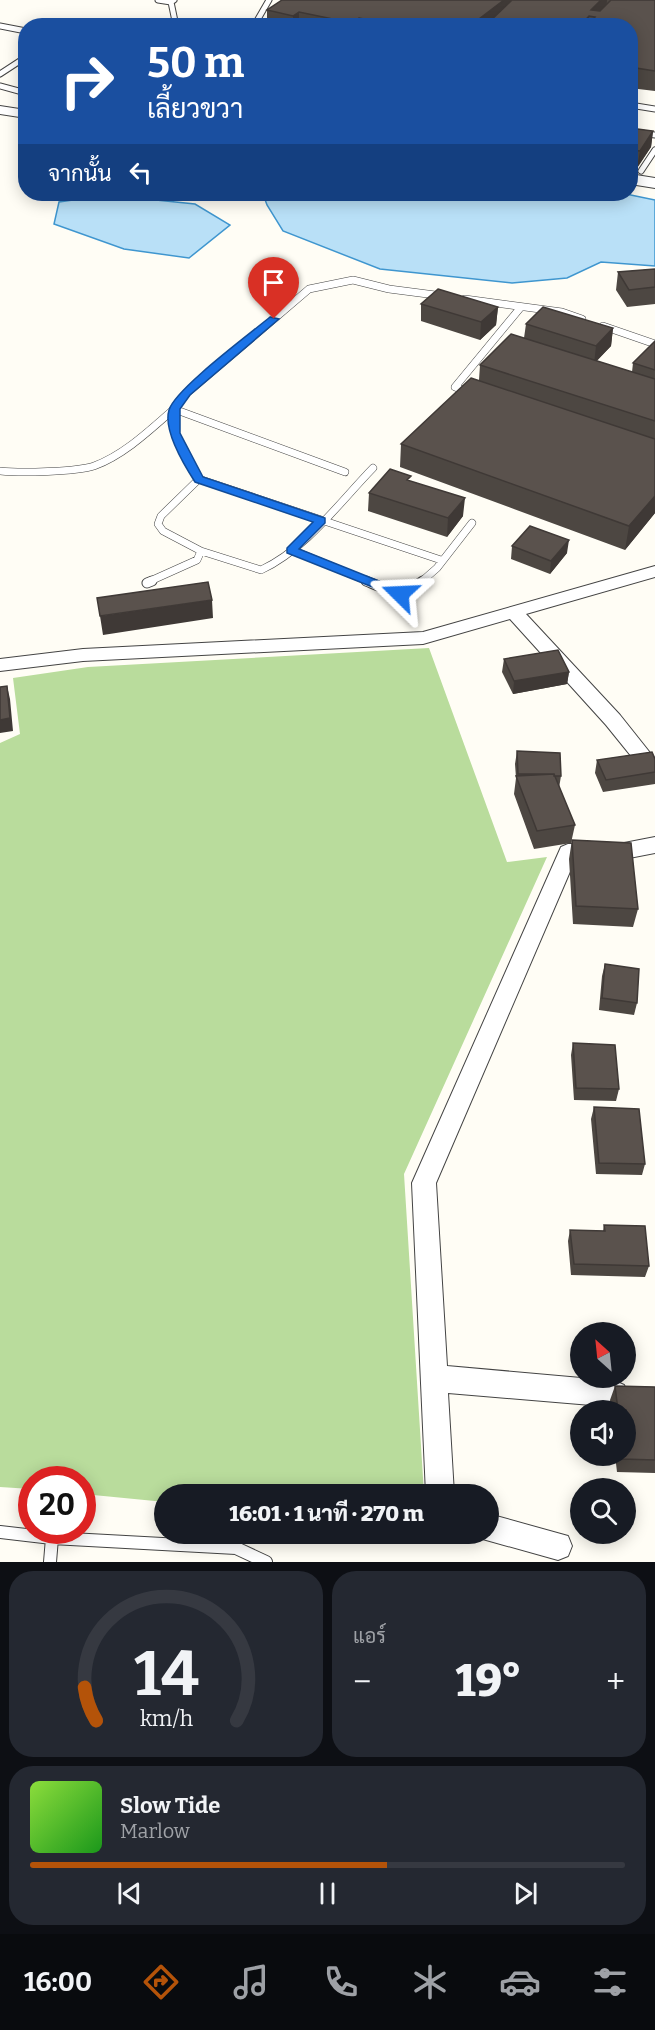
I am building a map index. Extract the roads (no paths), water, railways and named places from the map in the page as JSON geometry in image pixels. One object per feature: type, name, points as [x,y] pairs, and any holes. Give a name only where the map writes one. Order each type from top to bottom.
[{"type":"street","points":[[0,110],[18,113]]},
{"type":"street","points":[[638,176],[655,183]]},
{"type":"street","points":[[0,665],[83,655],[423,638],[655,570]]},
{"type":"street","points":[[515,612],[613,720],[655,772]]},
{"type":"street","points":[[439,1484],[424,1183],[568,852],[619,852],[655,845]]},
{"type":"street","points":[[434,1378],[615,1394]]},
{"type":"street","points":[[499,1531],[558,1546]]},
{"type":"lane","points":[[158,0],[173,1],[175,18]]},
{"type":"lane","points":[[259,18],[269,0]]},
{"type":"lane","points":[[0,26],[18,29]]},
{"type":"lane","points":[[0,74],[18,62]]},
{"type":"lane","points":[[0,86],[18,91]]},
{"type":"lane","points":[[638,106],[655,109]]},
{"type":"lane","points":[[638,133],[655,135]]},
{"type":"lane","points":[[638,171],[655,150]]},
{"type":"lane","points":[[0,471],[18,473],[90,467],[100,463],[146,432],[174,409],[186,393],[309,289],[353,280],[389,289],[562,312],[655,344]]},
{"type":"lane","points":[[477,395],[455,387],[521,307]]},
{"type":"lane","points":[[491,343],[502,347]]},
{"type":"lane","points":[[174,409],[345,472]]},
{"type":"lane","points":[[174,409],[175,433],[199,479],[441,560]]},
{"type":"lane","points":[[199,479],[161,516],[158,524],[163,531],[201,551],[261,570],[275,565],[292,550],[373,468]]},
{"type":"lane","points":[[292,550],[400,594],[416,589],[425,582],[472,523]]},
{"type":"lane","points":[[147,583],[196,560],[201,551]]},
{"type":"lane","points":[[0,1532],[18,1534]]},
{"type":"lane","points":[[96,1540],[236,1548],[266,1562]]},
{"type":"lane","points":[[50,1562],[52,1544]]},
{"type":"water","points":[[638,196],[655,200],[655,266],[601,262],[567,278],[512,283],[380,269],[283,231],[266,201],[638,201]]},
{"type":"water","points":[[166,201],[195,204],[230,225],[189,258],[124,249],[54,224],[59,202]]}]
